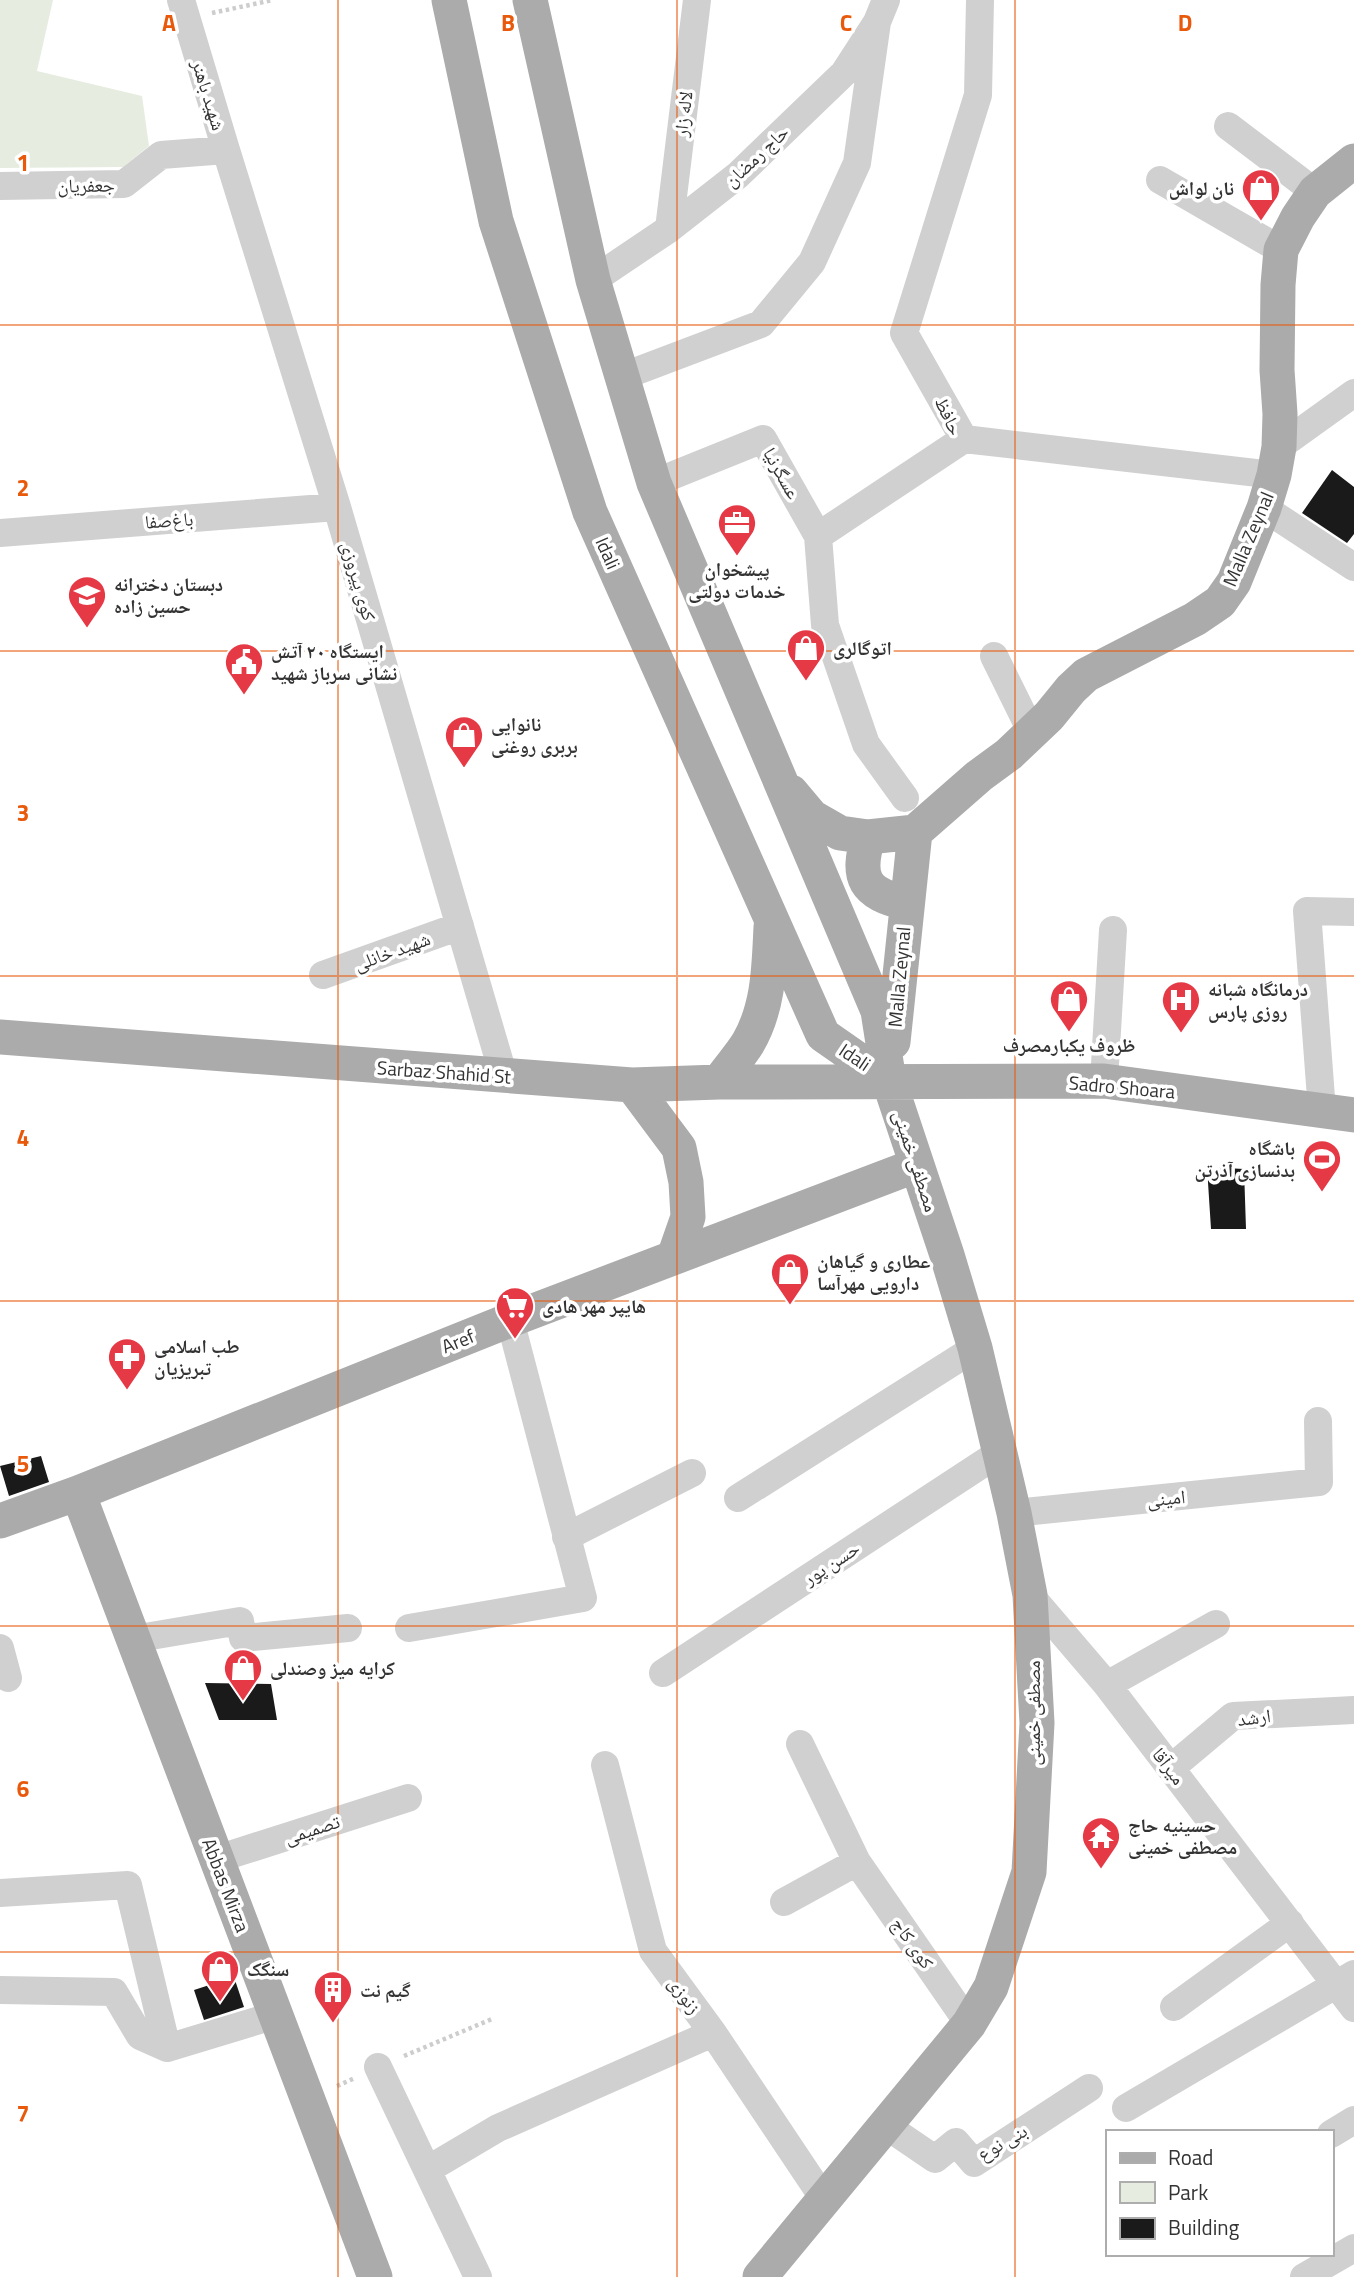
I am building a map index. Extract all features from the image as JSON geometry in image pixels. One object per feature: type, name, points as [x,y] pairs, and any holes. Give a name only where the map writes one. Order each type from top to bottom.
[{"type":"main road","name":"Idali","points":[[449,0],[496,221],[590,512],[823,1035],[889,1081]]},
{"type":"main road","name":"Idali","points":[[530,0],[593,279],[654,483],[878,1011],[889,1081]]},
{"type":"main road","name":"Malla Zeynal","points":[[889,1081],[915,832],[979,776],[1009,754],[1049,716],[1086,675],[1195,619],[1220,602],[1234,582],[1264,508],[1277,461],[1280,414],[1277,370],[1278,285],[1282,250],[1298,217],[1315,192],[1354,160]]},
{"type":"main road","points":[[776,775],[812,817],[840,833],[868,837],[915,832]]},
{"type":"main road","points":[[868,837],[862,868],[867,883],[881,897],[906,903]]},
{"type":"main road","points":[[719,1082],[748,1043],[761,1013],[768,987],[771,923]]},
{"type":"main road","name":"Sarbaz Shahid St","points":[[0,1037],[632,1085],[889,1081]]},
{"type":"main road","name":"Sadro Shoara","points":[[889,1081],[1104,1081],[1338,1113]]},
{"type":"main road","name":"مصطفی خمینی","points":[[760,2277],[969,2024],[991,1987],[1029,1872],[1037,1723],[1030,1595],[1014,1513],[975,1348],[889,1081]]},
{"type":"main road","points":[[632,1085],[679,1148],[686,1182],[688,1217],[674,1257]]},
{"type":"main road","name":"Aref","points":[[0,1520],[78,1493],[510,1320],[917,1165]]},
{"type":"main road","name":"Abbas Mirza","points":[[78,1493],[375,2277]]},
{"type":"street","name":"لاله زار","points":[[669,229],[697,0]]},
{"type":"street","name":"حافظ","points":[[818,537],[964,439],[904,333],[978,95],[980,0]]},
{"type":"street","name":"شهید باهنر","points":[[183,9],[226,150]]},
{"type":"street","name":"حاج رمضان","points":[[593,279],[669,229],[738,175],[844,73],[881,11]]},
{"type":"street","points":[[621,377],[761,324],[812,261],[857,163],[881,11]]},
{"type":"street","points":[[1228,126],[1315,192]]},
{"type":"street","name":"جعفریان","points":[[0,186],[124,184],[161,155],[226,150]]},
{"type":"street","name":"کوی پیروزی","points":[[226,150],[337,507],[504,1077]]},
{"type":"street","points":[[1160,180],[1282,250]]},
{"type":"street","points":[[964,439],[1277,461],[1351,399]]},
{"type":"street","name":"عسگرنیا","points":[[654,483],[763,439],[818,537]]},
{"type":"street","name":"باغ‌صفا","points":[[0,533],[337,507]]},
{"type":"street","points":[[1264,508],[1354,567]]},
{"type":"street","points":[[818,537],[825,625],[866,744],[905,798]]},
{"type":"street","points":[[994,656],[1031,732]]},
{"type":"street","points":[[1338,1113],[1307,911],[1354,912]]},
{"type":"street","name":"شهید خانلی","points":[[323,975],[460,926]]},
{"type":"street","points":[[1104,1081],[1113,930]]},
{"type":"street","points":[[409,1628],[583,1598],[510,1320]]},
{"type":"street","points":[[738,1498],[975,1348]]},
{"type":"street","name":"امینی","points":[[1014,1513],[1319,1482],[1318,1421]]},
{"type":"street","name":"حسن پور","points":[[663,1673],[999,1452]]},
{"type":"street","points":[[566,1537],[692,1473]]},
{"type":"street","name":"میرآقا","points":[[1030,1595],[1107,1685],[1290,1923],[1345,1980],[1354,2008]]},
{"type":"street","points":[[133,1639],[240,1621],[243,1638],[348,1628]]},
{"type":"street","points":[[1107,1685],[1216,1624]]},
{"type":"street","points":[[0,1648],[8,1678]]},
{"type":"street","name":"ارشد","points":[[1171,1768],[1233,1716],[1354,1710]]},
{"type":"street","name":"کوی کاج","points":[[800,1744],[857,1862],[969,2024]]},
{"type":"street","name":"زنوزی","points":[[606,1765],[653,1951],[713,2033],[824,2199]]},
{"type":"street","name":"تصمیمی","points":[[217,1859],[408,1798]]},
{"type":"street","points":[[784,1902],[857,1862]]},
{"type":"street","points":[[0,1893],[128,1885],[167,2048]]},
{"type":"street","points":[[1174,2007],[1290,1923]]},
{"type":"street","points":[[1126,2108],[1345,1980]]},
{"type":"street","points":[[0,1990],[114,1993],[139,2036],[167,2048],[276,2015]]},
{"type":"street","points":[[428,2170],[498,2128],[713,2033]]},
{"type":"street","points":[[378,2067],[478,2277]]},
{"type":"street","name":"بنی نوع","points":[[886,2125],[935,2159],[956,2142],[974,2163],[1089,2088]]},
{"type":"street","points":[[1333,2133],[1354,2120]]},
{"type":"street","points":[[1304,2277],[1354,2248]]},
{"type":"path","points":[[183,9],[234,10],[273,0]]},
{"type":"green space","points":[[0,0],[53,0],[37,71],[142,96],[149,146],[123,167],[0,168]]},
{"type":"building","points":[[1332,470],[1354,487],[1354,534],[1347,543],[1302,513]]},
{"type":"building","points":[[1207,1167],[1244,1169],[1246,1229],[1211,1229]]},
{"type":"building","points":[[41,1456],[49,1482],[9,1496],[0,1466]]},
{"type":"building","name":"کرایه میز وصندلی","points":[[205,1683],[271,1684],[277,1720],[219,1720]]},
{"type":"building","name":"سنگک","points":[[234,1977],[244,2007],[204,2020],[194,1990]]},
{"type":"place","name":"نان لواش","points":[[1261,222]]},
{"type":"place","name":"پیشخوان خدمات دولتی","points":[[737,557]]},
{"type":"place","name":"دبستان دخترانه حسین زاده","points":[[87,629]]},
{"type":"place","name":"اتوگالری","points":[[806,682]]},
{"type":"place","name":"ایستگاه ۲۰ آتش نشانی سرباز شهید","points":[[244,696]]},
{"type":"place","name":"نانوایی بربری روغنی","points":[[464,769]]},
{"type":"place","name":"ظروف یکبارمصرف","points":[[1069,1033]]},
{"type":"place","name":"درمانگاه شبانه روزی پارس","points":[[1181,1034]]},
{"type":"place","name":"باشگاه بدنسازی آذرتن","points":[[1322,1193]]},
{"type":"place","name":"عطاری و گیاهان دارویی مهرآسا","points":[[790,1306]]},
{"type":"place","name":"هایپر مهر هادی","points":[[515,1340]]},
{"type":"place","name":"طب اسلامی تبریزیان","points":[[127,1391]]},
{"type":"place","name":"کرایه میز وصندلی","points":[[243,1702]]},
{"type":"place","name":"حسینیه حاج مصطفی خمینی","points":[[1101,1870]]},
{"type":"place","name":"سنگک","points":[[220,2003]]},
{"type":"place","name":"گیم نت","points":[[333,2024]]}]
